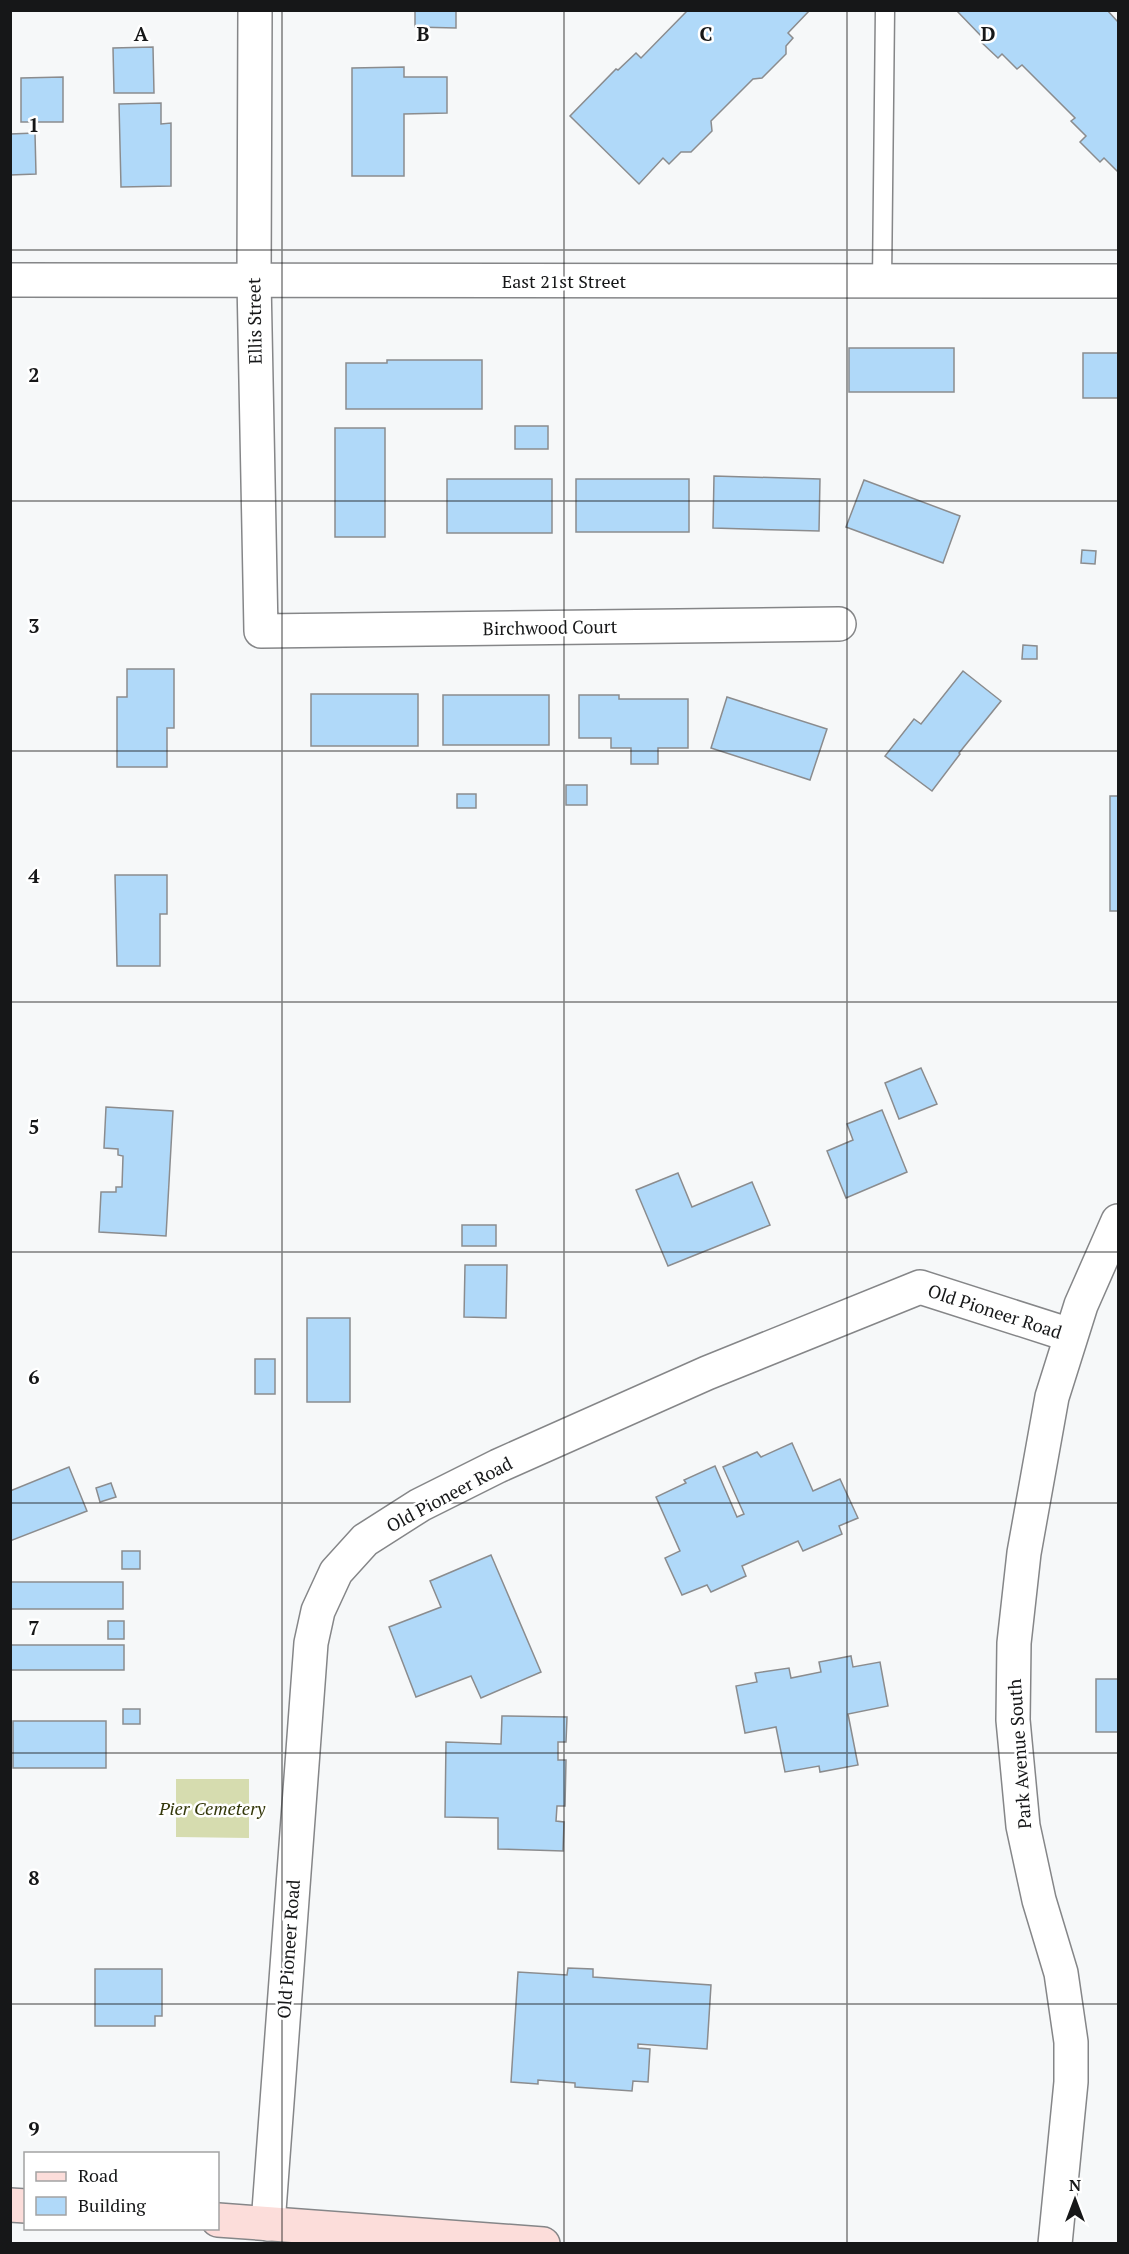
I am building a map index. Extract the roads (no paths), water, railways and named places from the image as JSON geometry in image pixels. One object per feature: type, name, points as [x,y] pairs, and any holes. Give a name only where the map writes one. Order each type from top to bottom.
[{"type":"main road","points":[[219,2220],[543,2244]]},
{"type":"street","name":"Ellis Street","points":[[255,10],[254,280],[261,631]]},
{"type":"street","name":"East 21st Street","points":[[10,280],[1119,281]]},
{"type":"street","name":"Birchwood Court","points":[[261,631],[838,624]]},
{"type":"street","name":"Old Pioneer Road","points":[[268,2224],[311,1644],[318,1611],[326,1591],[336,1572],[350,1555],[374,1534],[420,1505],[498,1466],[707,1373],[920,1287],[1070,1335],[1093,1275],[1119,1221]]},
{"type":"street","name":"Park Avenue South","points":[[1055,2244],[1071,2082],[1071,2043],[1061,1973],[1039,1900],[1023,1826],[1015,1750],[1013,1674],[1016,1613],[1024,1553],[1050,1407],[1070,1335]]},
{"type":"lane","points":[[882,281],[885,10]]},
{"type":"park label","name":"Pier Cemetery","points":[[212,1808]]}]
